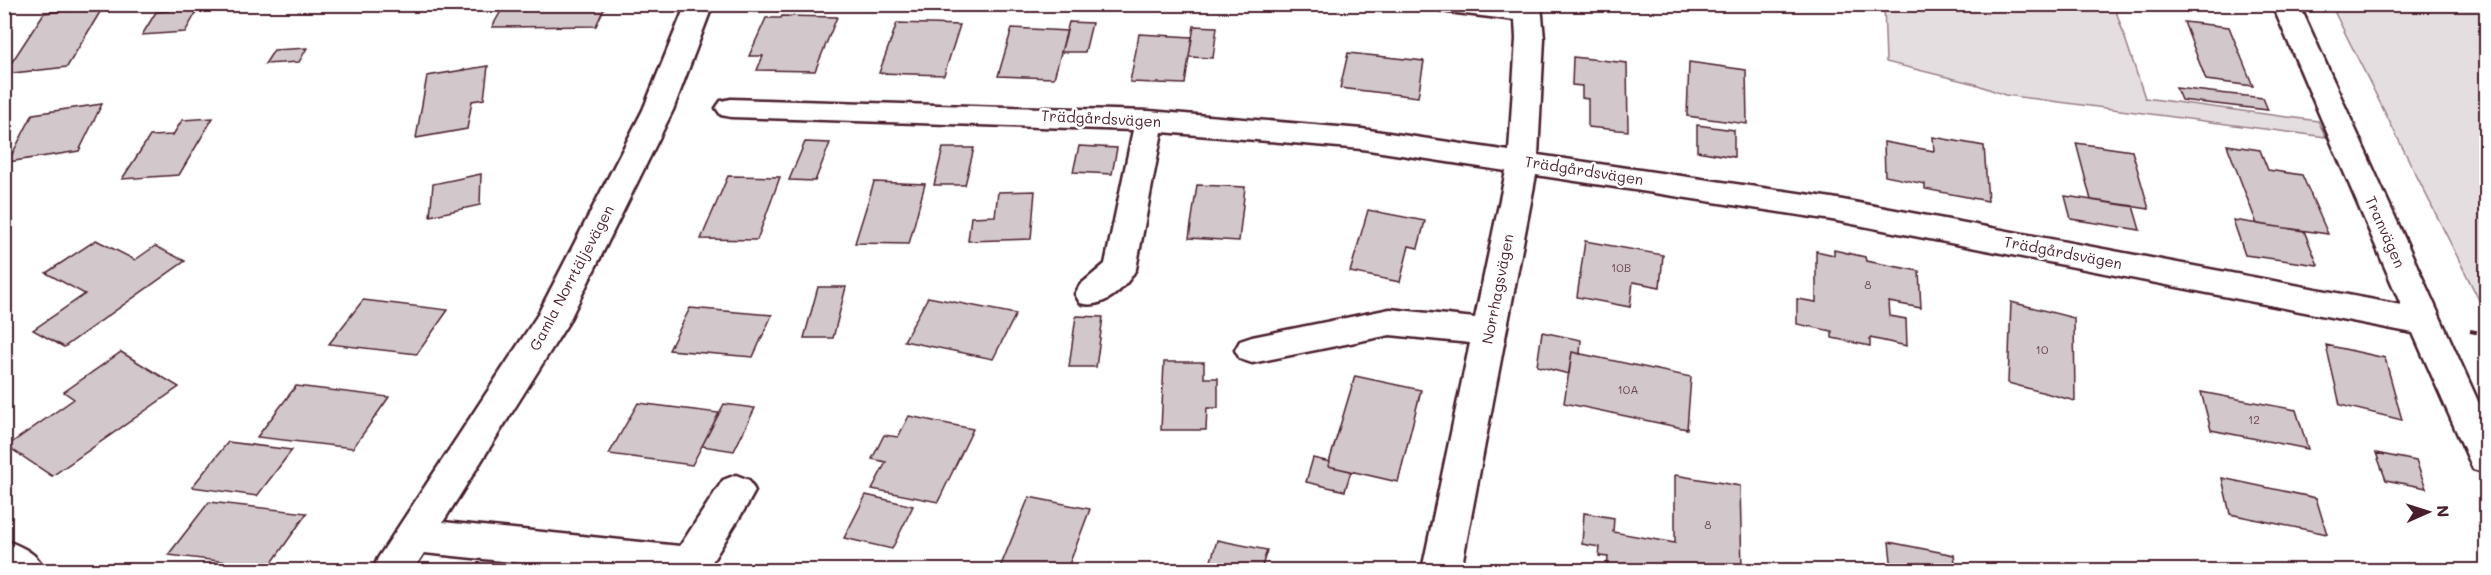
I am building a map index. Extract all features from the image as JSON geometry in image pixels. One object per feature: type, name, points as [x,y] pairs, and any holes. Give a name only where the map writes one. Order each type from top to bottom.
[{"type":"street","name":"Gamla Norrtäljevägen","points":[[392,570],[551,323],[658,110],[700,4]]},
{"type":"street","points":[[1448,4],[1528,8]]},
{"type":"street","name":"Tranvägen","points":[[2285,4],[2487,458]]},
{"type":"street","name":"Norrhagsvägen","points":[[1441,570],[1523,162],[1530,39],[1528,8]]},
{"type":"street","name":"Trädgårdsvägen","points":[[731,108],[950,112],[1149,121],[1362,139],[1832,209],[2426,323]]},
{"type":"street","points":[[1092,294],[1120,269],[1149,121]]},
{"type":"street","points":[[1252,350],[1390,322],[1489,332]]},
{"type":"street","points":[[415,536],[688,567],[736,491]]},
{"type":"street","points":[[4,557],[25,570]]},
{"type":"shaded area","points":[[1884,5],[2114,5],[2145,98],[2318,121],[2326,137],[2005,95],[1975,84],[1886,62]]},
{"type":"shaded area","points":[[2331,5],[2486,5],[2486,57],[2484,58],[2486,61],[2486,314]]},
{"type":"building","points":[[172,4],[201,4],[185,32],[142,35],[156,12],[168,11]]},
{"type":"building","points":[[328,4],[415,4],[414,7],[326,8]]},
{"type":"building","points":[[505,4],[606,4],[596,26],[492,27]]},
{"type":"building","points":[[103,7],[67,67],[4,74],[44,13]]},
{"type":"building","points":[[782,16],[837,17],[815,71],[757,70],[763,56],[749,56],[766,18],[781,18]]},
{"type":"building","points":[[1069,22],[1092,23],[1085,52],[1061,52]]},
{"type":"building","points":[[2184,22],[2229,27],[2253,86],[2206,80]]},
{"type":"building","points":[[897,23],[960,25],[944,75],[879,73]]},
{"type":"building","points":[[1194,26],[1217,27],[1213,58],[1189,57]]},
{"type":"building","points":[[1012,28],[1067,31],[1054,78],[998,76]]},
{"type":"building","points":[[1139,34],[1192,37],[1185,84],[1130,82]]},
{"type":"building","points":[[307,48],[299,62],[265,64],[274,50]]},
{"type":"building","points":[[1348,53],[1424,61],[1418,97],[1340,88]]},
{"type":"building","points":[[1573,57],[1627,63],[1628,131],[1588,127],[1588,99],[1582,98],[1582,86],[1572,85]]},
{"type":"building","points":[[1689,62],[1746,70],[1747,124],[1687,116]]},
{"type":"building","points":[[488,66],[484,99],[472,101],[467,129],[416,138],[427,76]]},
{"type":"building","points":[[2176,88],[2263,98],[2268,110],[2181,100]]},
{"type":"building","points":[[102,104],[79,151],[8,162],[33,114]]},
{"type":"building","points":[[213,118],[179,175],[122,179],[150,136],[173,135],[182,120]]},
{"type":"building","points":[[1697,125],[1734,130],[1734,157],[1697,151]]},
{"type":"building","points":[[1933,137],[1984,146],[1988,201],[1925,189],[1925,184],[1885,176],[1884,142],[1934,151]]},
{"type":"building","points":[[805,142],[830,143],[815,181],[789,180]]},
{"type":"building","points":[[2076,143],[2132,151],[2149,209],[2091,200]]},
{"type":"building","points":[[2227,145],[2260,150],[2268,170],[2302,175],[2328,234],[2257,224]]},
{"type":"building","points":[[1079,146],[1117,148],[1112,174],[1073,172]]},
{"type":"building","points":[[943,148],[974,148],[965,185],[934,185]]},
{"type":"building","points":[[481,174],[480,205],[430,216],[433,184]]},
{"type":"building","points":[[728,176],[780,177],[757,240],[701,239]]},
{"type":"building","points":[[874,182],[925,184],[909,244],[855,243]]},
{"type":"building","points":[[1197,185],[1245,187],[1239,241],[1189,238]]},
{"type":"building","points":[[1035,191],[1031,239],[968,241],[971,217],[995,216],[998,192]]},
{"type":"building","points":[[2065,196],[2133,206],[2140,230],[2071,219]]},
{"type":"building","points":[[1368,210],[1425,221],[1418,248],[1409,246],[1400,282],[1350,272]]},
{"type":"building","points":[[2233,220],[2304,231],[2318,265],[2245,255]]},
{"type":"building","points":[[96,240],[135,260],[155,246],[185,261],[64,347],[33,330],[85,294],[46,273]]},
{"type":"building","points":[[1585,241],[1663,255],[1660,287],[1633,282],[1630,307],[1577,297]]},
{"type":"building","points":[[1834,250],[1865,257],[1866,261],[1919,271],[1921,308],[1889,302],[1890,316],[1906,319],[1907,346],[1870,338],[1870,346],[1832,338],[1832,331],[1797,324],[1797,299],[1816,302],[1816,251],[1834,255]]},
{"type":"building","points":[[818,287],[846,287],[833,338],[804,338]]},
{"type":"building","points":[[928,297],[1016,314],[993,359],[904,341]]},
{"type":"building","points":[[363,300],[448,310],[417,354],[329,344]]},
{"type":"building","points":[[2011,302],[2074,318],[2075,401],[2008,383]]},
{"type":"building","points":[[690,308],[772,315],[753,357],[669,350]]},
{"type":"building","points":[[1076,316],[1103,317],[1096,367],[1069,367]]},
{"type":"building","points":[[1542,332],[1581,340],[1580,354],[1572,352],[1569,374],[1537,366]]},
{"type":"building","points":[[2326,345],[2385,358],[2402,420],[2340,405]]},
{"type":"building","points":[[121,352],[179,387],[52,476],[7,446],[74,399],[64,392]]},
{"type":"building","points":[[1572,352],[1691,377],[1687,429],[1564,403]]},
{"type":"building","points":[[1164,362],[1204,362],[1204,378],[1218,378],[1218,408],[1207,408],[1206,430],[1161,430]]},
{"type":"building","points":[[1355,376],[1421,390],[1398,482],[1328,466]]},
{"type":"building","points":[[296,386],[389,397],[353,448],[257,437]]},
{"type":"building","points":[[2201,392],[2296,410],[2308,449],[2211,430]]},
{"type":"building","points":[[638,403],[719,413],[692,465],[609,454]]},
{"type":"building","points":[[724,404],[755,408],[734,451],[702,446]]},
{"type":"building","points":[[909,416],[973,429],[938,502],[872,489],[886,462],[872,459],[884,435],[898,437]]},
{"type":"building","points":[[228,442],[292,450],[257,496],[192,487]]},
{"type":"building","points":[[2376,453],[2416,461],[2426,488],[2386,480]]},
{"type":"building","points":[[1313,458],[1330,462],[1328,466],[1351,471],[1345,491],[1306,482]]},
{"type":"building","points":[[1675,475],[1740,486],[1742,570],[1607,570],[1608,557],[1599,556],[1600,547],[1582,544],[1584,513],[1614,518],[1613,532],[1675,543]]},
{"type":"building","points":[[2222,478],[2316,498],[2327,534],[2230,514]]},
{"type":"building","points":[[866,495],[913,506],[892,549],[844,538]]},
{"type":"building","points":[[1029,497],[1090,509],[1067,570],[999,570]]},
{"type":"building","points":[[209,502],[307,513],[269,567],[168,555]]},
{"type":"building","points":[[1217,540],[1267,550],[1261,570],[1179,570],[1182,562],[1209,568]]},
{"type":"building","points":[[1889,542],[1954,555],[1956,570],[1892,570]]}]
